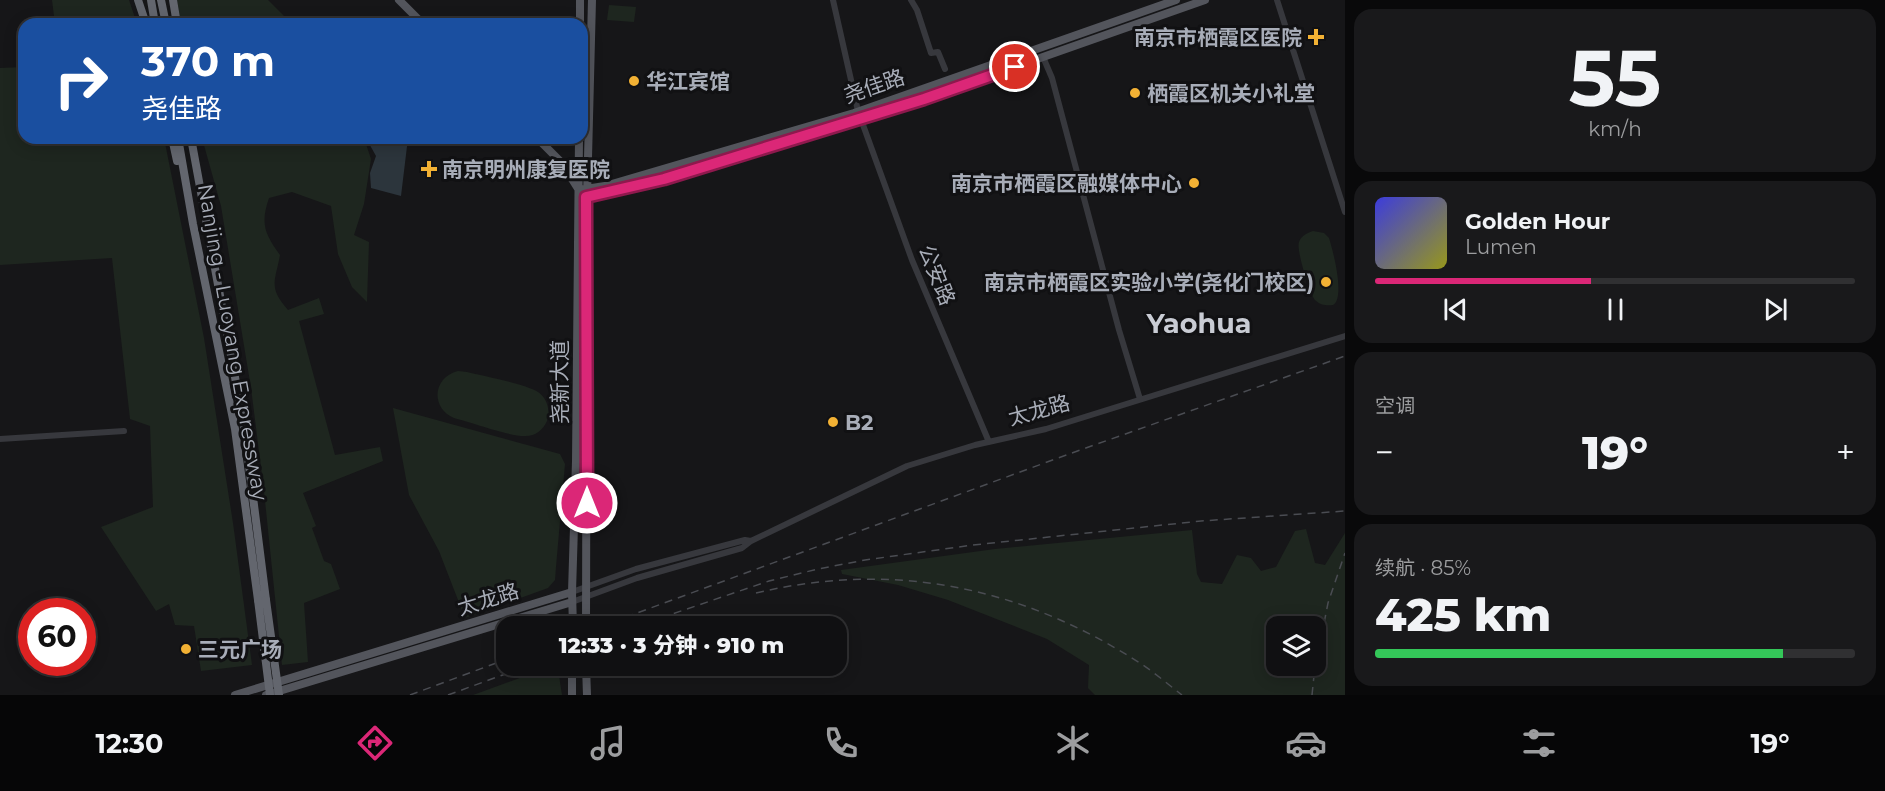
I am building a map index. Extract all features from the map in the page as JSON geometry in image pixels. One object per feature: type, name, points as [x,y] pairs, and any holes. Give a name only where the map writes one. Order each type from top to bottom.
[{"type":"highway","points":[[138,0],[144,18]]},
{"type":"highway","points":[[151,0],[154,18]]},
{"type":"highway","points":[[161,0],[165,18]]},
{"type":"highway","points":[[173,0],[176,18]]},
{"type":"highway","points":[[173,144],[193,224]]},
{"type":"highway","name":"Nanjing - Luoyang Expressway","points":[[179,144],[235,429],[279,695]]},
{"type":"highway","name":"Nanjing - Luoyang Expressway","points":[[193,144],[244,426],[262,600],[268,695]]},
{"type":"main road","points":[[399,0],[417,18]]},
{"type":"main road","points":[[580,0],[580,18]]},
{"type":"main road","name":"尧新大道","points":[[588,85],[592,0]]},
{"type":"main road","name":"尧佳路","points":[[583,192],[664,179],[860,115],[1176,0]]},
{"type":"main road","name":"尧佳路","points":[[860,115],[924,99],[1205,0]]},
{"type":"main road","points":[[543,144],[562,164],[583,192]]},
{"type":"main road","name":"尧新大道","points":[[579,144],[583,192],[586,616]]},
{"type":"main road","name":"尧新大道","points":[[573,616],[585,144]]},
{"type":"main road","name":"太龙路","points":[[235,695],[572,592]]},
{"type":"main road","name":"太龙路","points":[[268,695],[572,602]]},
{"type":"main road","points":[[573,676],[573,695]]},
{"type":"main road","points":[[586,676],[587,695]]},
{"type":"street","name":"公安路","points":[[833,0],[860,115],[912,260],[988,442]]},
{"type":"street","points":[[911,0],[917,10],[932,53],[938,52],[945,69]]},
{"type":"street","points":[[1277,0],[1345,212]]},
{"type":"street","points":[[1043,57],[1052,78],[1119,330],[1140,399]]},
{"type":"street","name":"太龙路","points":[[572,602],[638,578],[742,548],[751,541],[907,466],[988,442],[1046,429],[1345,336]]},
{"type":"street","points":[[0,439],[124,430]]},
{"type":"street","name":"太龙路","points":[[572,592],[636,569],[745,540],[751,541]]},
{"type":"shaded area","points":[[52,0],[129,0],[135,18],[54,18]]},
{"type":"shaded area","points":[[177,0],[268,0],[286,18],[180,18]]},
{"type":"shaded area","points":[[609,5],[636,7],[634,22],[607,20]]},
{"type":"shaded area","points":[[18,67],[18,144],[165,144],[204,338],[233,523],[252,665],[201,671],[194,626],[175,625],[169,604],[156,611],[101,527],[153,507],[150,426],[130,419],[112,258],[0,265],[0,68]]},
{"type":"shaded area","points":[[204,144],[366,144],[371,159],[364,204],[354,235],[369,242],[367,302],[352,287],[338,254],[331,206],[292,192],[269,198],[265,215],[268,235],[280,255],[275,278],[275,290],[278,296],[288,310],[319,298],[324,314],[299,321],[335,455],[380,447],[383,461],[303,493],[316,526],[312,528],[324,561],[331,564],[340,589],[304,603],[308,662],[282,665],[251,388],[221,206]]},
{"type":"shaded area","points":[[369,144],[407,144],[401,196],[371,188],[370,173],[376,156]]},
{"type":"shaded area","points":[[1313,231],[1324,233],[1331,245],[1338,285],[1338,294],[1333,305],[1324,305],[1315,300],[1301,262],[1299,242],[1304,235]]},
{"type":"shaded area","points":[[458,371],[514,383],[538,392],[544,398],[549,413],[545,424],[536,434],[519,436],[454,418],[441,407],[438,393],[443,379]]},
{"type":"shaded area","points":[[393,408],[560,454],[565,464],[555,580],[548,588],[465,618],[439,551],[409,495]]},
{"type":"shaded area","points":[[1306,529],[1315,563],[1325,565],[1345,533],[1345,695],[1095,695],[1088,688],[1089,665],[1047,639],[948,600],[898,585],[842,574],[841,570],[995,549],[1192,530],[1197,574],[1201,582],[1222,584],[1237,555],[1251,558],[1261,571],[1276,567],[1295,531]]},
{"type":"shaded area","points":[[525,676],[559,676],[562,695],[473,695]]},
{"type":"railway","points":[[629,616],[1069,454],[1345,356]]},
{"type":"railway","points":[[666,616],[769,581],[865,560],[973,545],[1201,521],[1345,511]]},
{"type":"railway","points":[[1325,616],[1345,553]]},
{"type":"railway","points":[[756,593],[808,583],[858,579],[908,581],[957,587],[1004,599],[1051,616],[1098,638],[1143,665],[1182,695]]},
{"type":"railway","points":[[410,695],[496,663]]},
{"type":"railway","points":[[448,695],[500,676]]},
{"type":"railway","points":[[1312,695],[1314,676]]},
{"type":"place","name":"南京市栖霞区医院","points":[[1316,37]]},
{"type":"place","name":"华江宾馆","points":[[634,81]]},
{"type":"place","name":"栖霞区机关小礼堂","points":[[1135,93]]},
{"type":"place","name":"南京明州康复医院","points":[[429,169]]},
{"type":"place","name":"南京市栖霞区融媒体中心","points":[[1194,183]]},
{"type":"place","name":"南京市栖霞区实验小学(尧化门校区)","points":[[1326,282]]},
{"type":"place","name":"B2","points":[[833,422]]},
{"type":"place","name":"三元广场","points":[[186,649]]},
{"type":"district","name":"Yaohua","points":[[1199,323]]},
{"type":"route","points":[[587,503],[586,197],[664,179],[924,99],[1015,67]]}]
